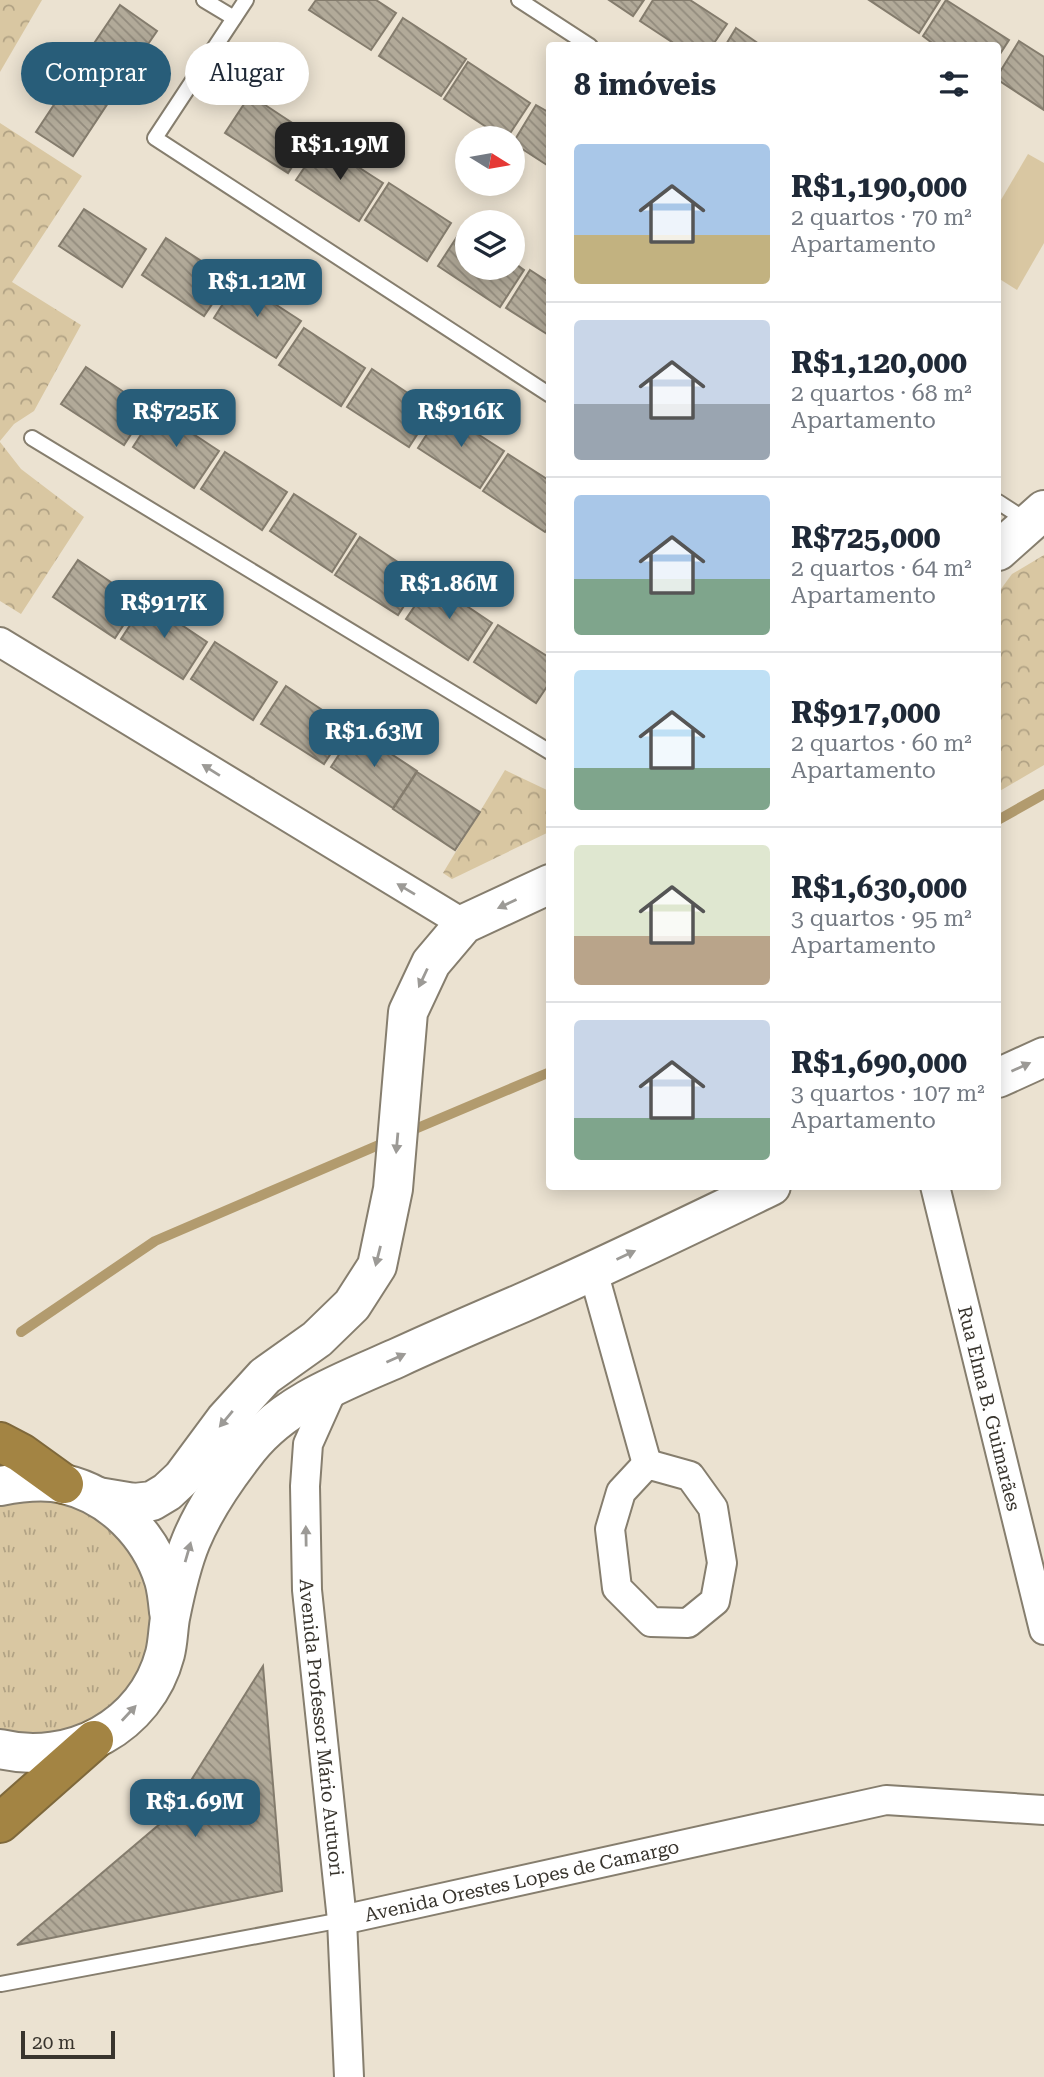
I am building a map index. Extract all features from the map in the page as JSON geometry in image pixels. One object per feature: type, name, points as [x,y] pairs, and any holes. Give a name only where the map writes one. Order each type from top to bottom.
[{"type":"highway","points":[[0,1441],[81,1491]]},
{"type":"highway","points":[[0,1823],[94,1740]]},
{"type":"main road","points":[[1001,548],[1037,516]]},
{"type":"main road","points":[[0,1486],[28,1481],[134,1503],[152,1501],[182,1478],[225,1420],[265,1376],[317,1339],[352,1305],[377,1266],[393,1189],[408,1012],[431,963],[464,924],[546,886]]},
{"type":"main road","points":[[1001,1077],[1044,1057]]},
{"type":"main road","points":[[0,1749],[22,1754],[59,1753],[94,1740],[125,1719],[150,1690],[164,1655],[170,1618],[190,1544],[203,1514],[251,1445],[292,1409],[334,1386],[593,1271],[763,1190]]},
{"type":"main road","points":[[81,1491],[128,1519],[150,1548],[165,1581],[170,1618]]},
{"type":"street","points":[[0,642],[464,924]]},
{"type":"street","name":"Rua Elma B. Guimarães","points":[[936,1190],[1044,1630]]},
{"type":"street","points":[[593,1271],[647,1464]]},
{"type":"street","name":"Avenida Professor Mário Autuori","points":[[334,1386],[308,1444],[307,1590],[342,1920],[349,2077]]},
{"type":"street","points":[[647,1464],[690,1476],[713,1508],[722,1563],[715,1601],[688,1623],[651,1622],[617,1588],[610,1529],[621,1492],[647,1464]]},
{"type":"street","name":"Avenida Orestes Lopes de Camargo","points":[[342,1920],[886,1800],[1044,1810]]},
{"type":"lane","points":[[204,0],[234,18]]},
{"type":"lane","points":[[246,0],[155,138],[546,392]]},
{"type":"lane","points":[[519,0],[584,42]]},
{"type":"lane","points":[[32,438],[546,750]]},
{"type":"lane","points":[[1001,503],[1037,516]]},
{"type":"lane","name":"Avenida Orestes Lopes de Camargo","points":[[1,1984],[342,1920]]},
{"type":"green space","points":[[0,0],[42,0],[0,72]]},
{"type":"green space","points":[[0,123],[82,176],[12,282],[81,325],[34,411],[14,424],[0,441]]},
{"type":"green space","points":[[1028,154],[1044,163],[1044,243],[1017,290],[1001,280],[1001,200]]},
{"type":"green space","points":[[0,442],[21,469],[84,517],[21,614],[0,601]]},
{"type":"green space","points":[[1044,555],[1044,765],[1001,790],[1001,589],[1012,574]]},
{"type":"green space","points":[[505,770],[546,790],[546,833],[452,879],[443,873]]},
{"type":"green space","points":[[20,1499],[62,1501],[100,1517],[131,1545],[150,1583],[155,1624],[146,1665],[126,1697],[63,1736],[0,1733],[0,1505]]},
{"type":"building","points":[[316,0],[376,0],[396,13],[371,50],[309,10]]},
{"type":"building","points":[[609,0],[644,0],[633,16]]},
{"type":"building","points":[[653,0],[690,0],[727,24],[715,42],[672,42],[640,21]]},
{"type":"building","points":[[869,0],[940,0],[919,33]]},
{"type":"building","points":[[946,0],[1009,40],[1001,52],[1001,42],[931,42],[923,36]]},
{"type":"building","points":[[120,5],[157,31],[149,42],[95,42]]},
{"type":"building","points":[[403,18],[466,59],[441,96],[379,56]]},
{"type":"building","points":[[736,28],[756,42],[727,42]]},
{"type":"building","points":[[1019,41],[1044,57],[1044,110],[1001,82],[1001,70]]},
{"type":"building","points":[[468,62],[530,103],[515,126],[485,126],[444,99]]},
{"type":"building","points":[[54,105],[107,105],[73,156],[36,132]]},
{"type":"building","points":[[243,105],[265,105],[312,136],[288,173],[225,133]]},
{"type":"building","points":[[536,105],[546,111],[546,164],[525,151],[523,126]]},
{"type":"building","points":[[321,143],[383,183],[359,221],[296,180]]},
{"type":"building","points":[[389,183],[451,223],[427,261],[365,220]]},
{"type":"building","points":[[84,209],[146,249],[122,287],[59,246]]},
{"type":"building","points":[[166,238],[229,279],[204,316],[142,275]]},
{"type":"building","points":[[455,240],[455,277],[438,266]]},
{"type":"building","points":[[530,270],[546,280],[546,333],[506,308]]},
{"type":"building","points":[[238,280],[301,321],[276,358],[214,318]]},
{"type":"building","points":[[459,280],[518,280],[500,307]]},
{"type":"building","points":[[304,328],[365,368],[341,406],[279,365]]},
{"type":"building","points":[[86,367],[148,408],[124,445],[61,404]]},
{"type":"building","points":[[372,369],[433,410],[409,447],[347,407]]},
{"type":"building","points":[[157,410],[219,451],[194,488],[133,447]]},
{"type":"building","points":[[442,411],[504,451],[480,488],[418,448]]},
{"type":"building","points":[[225,452],[287,492],[262,530],[201,489]]},
{"type":"building","points":[[508,454],[546,478],[546,531],[545,532],[483,491]]},
{"type":"building","points":[[294,494],[356,534],[332,572],[270,531]]},
{"type":"building","points":[[360,537],[422,578],[398,615],[335,575]]},
{"type":"building","points":[[78,560],[139,601],[115,638],[53,597]]},
{"type":"building","points":[[431,582],[492,623],[468,660],[406,619]]},
{"type":"building","points":[[146,601],[207,642],[183,679],[121,639]]},
{"type":"building","points":[[498,625],[546,655],[546,688],[536,703],[474,662]]},
{"type":"building","points":[[215,642],[277,682],[253,720],[191,679]]},
{"type":"building","points":[[286,686],[348,727],[324,764],[261,724]]},
{"type":"building","points":[[355,730],[417,771],[393,808],[331,767]]},
{"type":"building","points":[[417,772],[480,812],[455,850],[393,809]]},
{"type":"building","points":[[263,1666],[282,1891],[17,1945],[168,1817]]},
{"type":"waterway","points":[[1001,818],[1044,794]]},
{"type":"waterway","points":[[408,1132],[546,1074]]},
{"type":"waterway","points":[[21,1332],[155,1241],[388,1141]]}]
